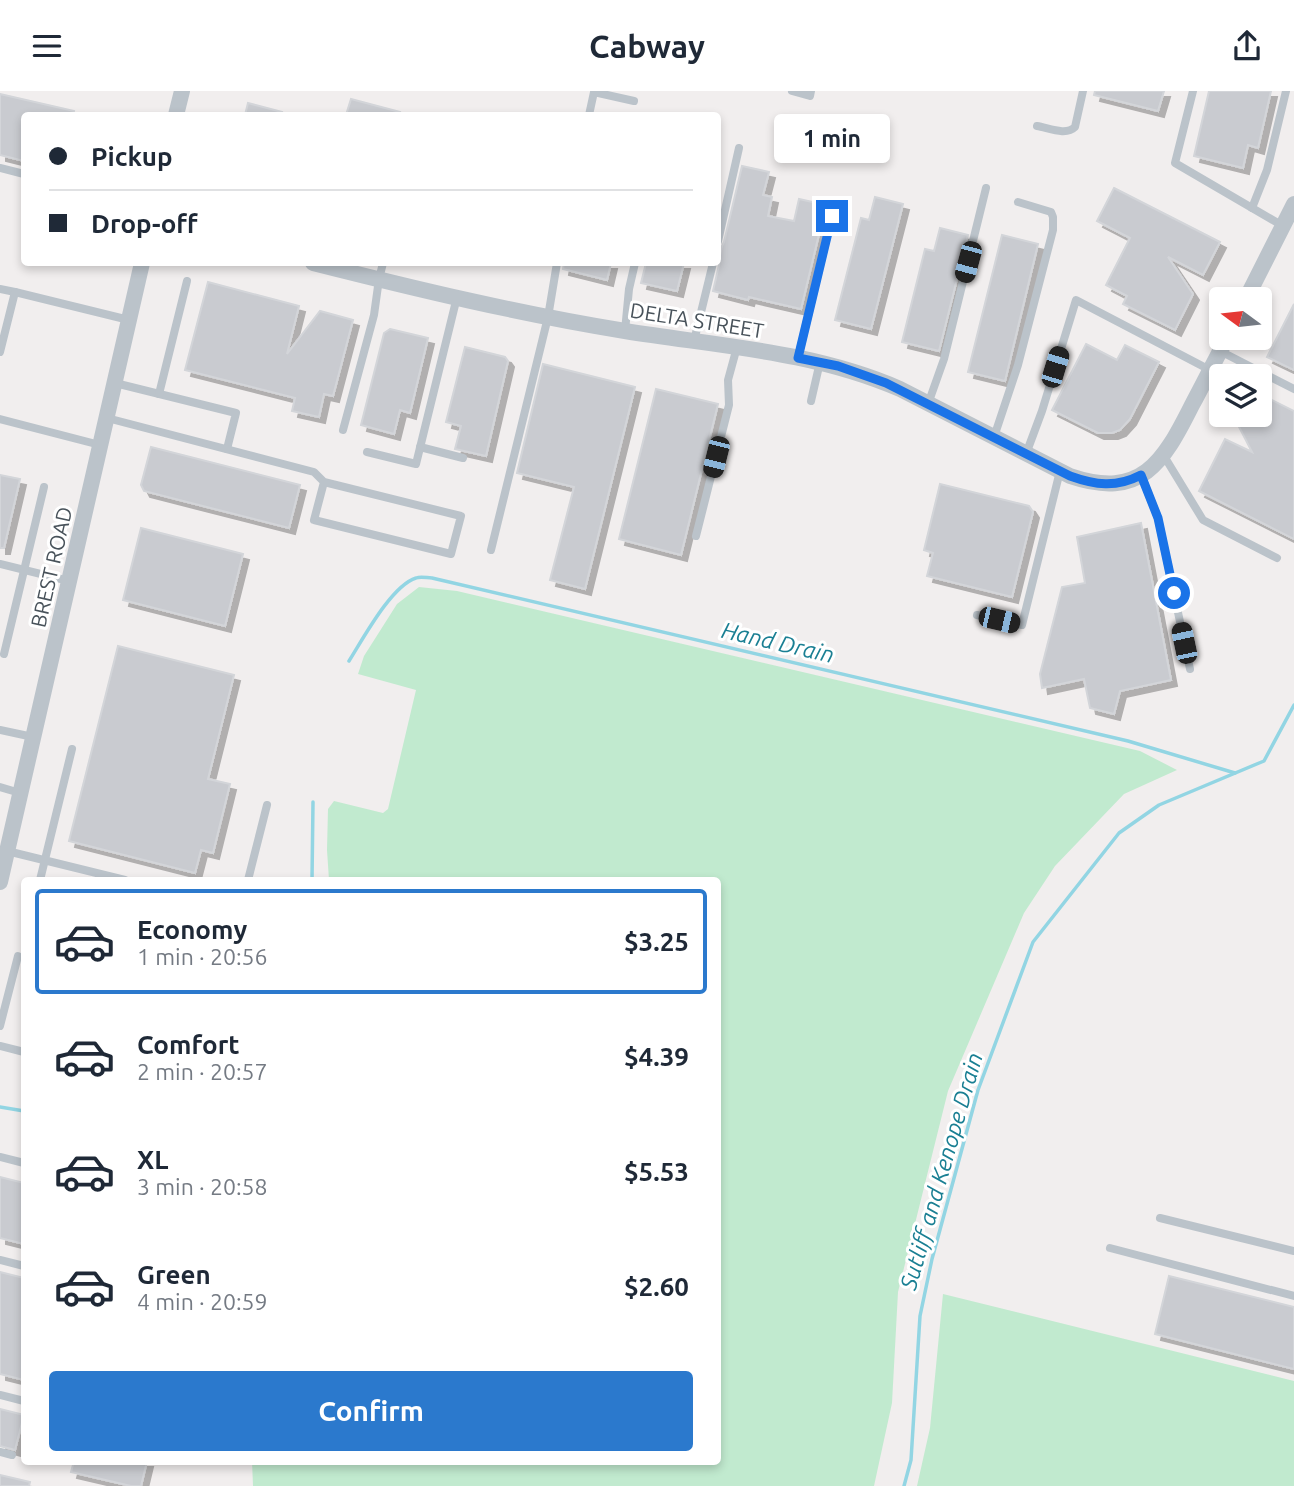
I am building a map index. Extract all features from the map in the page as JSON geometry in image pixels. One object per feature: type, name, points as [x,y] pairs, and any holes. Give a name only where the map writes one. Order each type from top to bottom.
[{"type":"street","points":[[177,112],[182,91]]},
{"type":"street","points":[[1253,287],[1287,226],[1294,204]]},
{"type":"street","name":"BREST ROAD","points":[[0,881],[5,845],[20,793],[141,266]]},
{"type":"street","name":"DELTA STREET","points":[[325,266],[548,317],[820,362],[873,377],[1070,476],[1099,484],[1124,482],[1141,475],[1164,456],[1175,440],[1209,372]]},
{"type":"lane","points":[[792,91],[810,96],[811,91]]},
{"type":"lane","points":[[1037,126],[1070,131],[1074,127],[1083,91]]},
{"type":"lane","points":[[1193,91],[1175,163],[1287,226]]},
{"type":"lane","points":[[1252,208],[1267,170],[1286,91]]},
{"type":"lane","points":[[590,112],[594,92],[634,101]]},
{"type":"lane","points":[[721,228],[739,148]]},
{"type":"lane","points":[[0,168],[21,173]]},
{"type":"lane","points":[[928,404],[944,359],[986,188]]},
{"type":"lane","points":[[994,437],[1018,365],[1053,230],[1051,212],[1018,202]]},
{"type":"lane","points":[[798,358],[832,216]]},
{"type":"lane","points":[[343,430],[374,315],[382,266]]},
{"type":"lane","points":[[491,550],[548,317],[556,266]]},
{"type":"lane","points":[[625,331],[634,266]]},
{"type":"lane","points":[[694,341],[712,266]]},
{"type":"lane","points":[[159,394],[187,281]]},
{"type":"lane","points":[[0,289],[129,320]]},
{"type":"lane","points":[[0,352],[15,292]]},
{"type":"lane","points":[[367,452],[416,464],[457,297]]},
{"type":"lane","points":[[1026,454],[1076,300],[1209,369]]},
{"type":"lane","points":[[696,536],[729,405],[728,380],[737,347]]},
{"type":"lane","points":[[1232,350],[1294,389]]},
{"type":"lane","points":[[811,401],[820,362]]},
{"type":"lane","points":[[115,383],[236,413],[227,449]]},
{"type":"lane","points":[[107,418],[314,472],[324,482],[461,516],[451,554],[314,520],[324,482]]},
{"type":"lane","points":[[0,419],[100,445]]},
{"type":"lane","points":[[420,447],[463,458]]},
{"type":"lane","points":[[1164,456],[1203,520],[1277,558]]},
{"type":"lane","points":[[977,615],[1022,625],[1060,471]]},
{"type":"lane","points":[[1141,475],[1158,518],[1190,669]]},
{"type":"lane","points":[[4,655],[44,487]]},
{"type":"lane","points":[[0,564],[69,580]]},
{"type":"lane","points":[[0,730],[33,737]]},
{"type":"lane","points":[[41,877],[72,749]]},
{"type":"lane","points":[[0,787],[20,793]]},
{"type":"lane","points":[[249,877],[267,805]]},
{"type":"lane","points":[[5,845],[45,860],[113,877]]},
{"type":"lane","points":[[0,1026],[18,956]]},
{"type":"lane","points":[[0,1046],[21,1051]]},
{"type":"lane","points":[[0,1157],[21,1162]]},
{"type":"lane","points":[[1160,1218],[1294,1251]]},
{"type":"lane","points":[[1111,1248],[1294,1296]]},
{"type":"lane","points":[[0,1260],[21,1265]]},
{"type":"lane","points":[[0,1395],[21,1400]]},
{"type":"lane","points":[[0,1452],[12,1455]]},
{"type":"green space","points":[[419,587],[457,591],[1140,751],[1177,770],[1124,794],[1055,866],[1024,913],[948,1091],[898,1292],[892,1403],[874,1486],[253,1486],[252,1465],[721,1465],[721,877],[329,877],[328,809],[334,801],[383,813],[388,809],[416,690],[358,674],[364,656],[397,604]]},
{"type":"green space","points":[[943,1294],[1294,1381],[1294,1486],[917,1486],[930,1428]]},
{"type":"building","points":[[1095,91],[1164,91],[1158,111],[1094,95]]},
{"type":"building","points":[[1209,91],[1271,91],[1258,148],[1248,145],[1243,168],[1194,156]]},
{"type":"building","points":[[0,94],[74,111],[21,112],[21,160],[0,155]]},
{"type":"building","points":[[351,99],[400,112],[347,112]]},
{"type":"building","points":[[248,103],[282,112],[246,112]]},
{"type":"building","points":[[742,166],[769,172],[763,195],[772,197],[768,216],[794,221],[799,199],[826,205],[801,309],[713,291],[719,266],[721,266]]},
{"type":"building","points":[[1114,188],[1220,242],[1203,275],[1168,257],[1193,294],[1175,330],[1123,304],[1127,296],[1106,285],[1130,238],[1097,221]]},
{"type":"building","points":[[875,197],[903,204],[871,329],[835,320],[861,218],[869,220]]},
{"type":"building","points":[[940,228],[968,235],[939,351],[902,342],[925,249],[934,251]]},
{"type":"building","points":[[1002,235],[1038,244],[1005,381],[968,372]]},
{"type":"building","points":[[564,266],[610,266],[607,280],[563,269]]},
{"type":"building","points":[[645,266],[683,266],[677,291],[641,283]]},
{"type":"building","points":[[208,282],[299,306],[287,354],[320,311],[353,320],[333,396],[324,394],[319,417],[292,411],[295,398],[185,370]]},
{"type":"building","points":[[1294,304],[1294,370],[1267,357]]},
{"type":"building","points":[[390,329],[428,338],[410,413],[400,410],[394,434],[361,425],[384,333]]},
{"type":"building","points":[[1086,344],[1117,360],[1125,345],[1159,362],[1130,419],[1120,430],[1112,433],[1098,433],[1052,410]]},
{"type":"building","points":[[465,347],[505,357],[508,361],[486,456],[455,449],[461,426],[446,422]]},
{"type":"building","points":[[543,364],[635,387],[585,589],[550,580],[574,487],[517,473]]},
{"type":"building","points":[[656,389],[718,404],[681,555],[619,539]]},
{"type":"building","points":[[1272,400],[1294,411],[1294,539],[1199,491],[1225,439],[1252,452],[1239,427],[1272,427]]},
{"type":"building","points":[[151,447],[300,485],[289,528],[144,491],[141,485]]},
{"type":"building","points":[[0,475],[20,479],[4,548],[0,548]]},
{"type":"building","points":[[940,484],[1029,506],[1033,512],[1012,597],[927,576],[933,553],[924,550]]},
{"type":"building","points":[[1141,523],[1171,680],[1120,691],[1114,714],[1090,708],[1084,679],[1042,688],[1040,674],[1062,587],[1085,583],[1077,537]]},
{"type":"building","points":[[141,528],[243,554],[225,626],[123,600]]},
{"type":"building","points":[[118,646],[234,675],[208,779],[230,784],[213,853],[201,850],[195,873],[69,841]]},
{"type":"building","points":[[0,1177],[21,1182],[21,1243],[0,1238]]},
{"type":"building","points":[[0,1272],[21,1277],[21,1379],[0,1374]]},
{"type":"building","points":[[1169,1276],[1294,1307],[1294,1369],[1155,1334]]},
{"type":"building","points":[[0,1409],[21,1414],[15,1450],[0,1446]]},
{"type":"building","points":[[73,1465],[146,1465],[141,1486],[71,1472]]},
{"type":"building","points":[[0,1475],[30,1482],[29,1486],[0,1486]]},
{"type":"waterway","name":"Hand Drain","points":[[349,661],[378,614],[397,591],[416,578],[432,578],[1128,741],[1235,773]]},
{"type":"waterway","name":"Sutliff and Kenope Drain","points":[[904,1486],[911,1460],[920,1316],[932,1259],[978,1090],[1033,942],[1119,833],[1159,805],[1264,761],[1294,705]]},
{"type":"waterway","name":"Hand Drain","points":[[312,877],[313,802]]},
{"type":"waterway","name":"Hand Drain","points":[[0,1107],[21,1110]]},
{"type":"route","points":[[832,216],[798,358],[873,377],[1086,482],[1111,484],[1141,475],[1158,518],[1174,593]]}]
